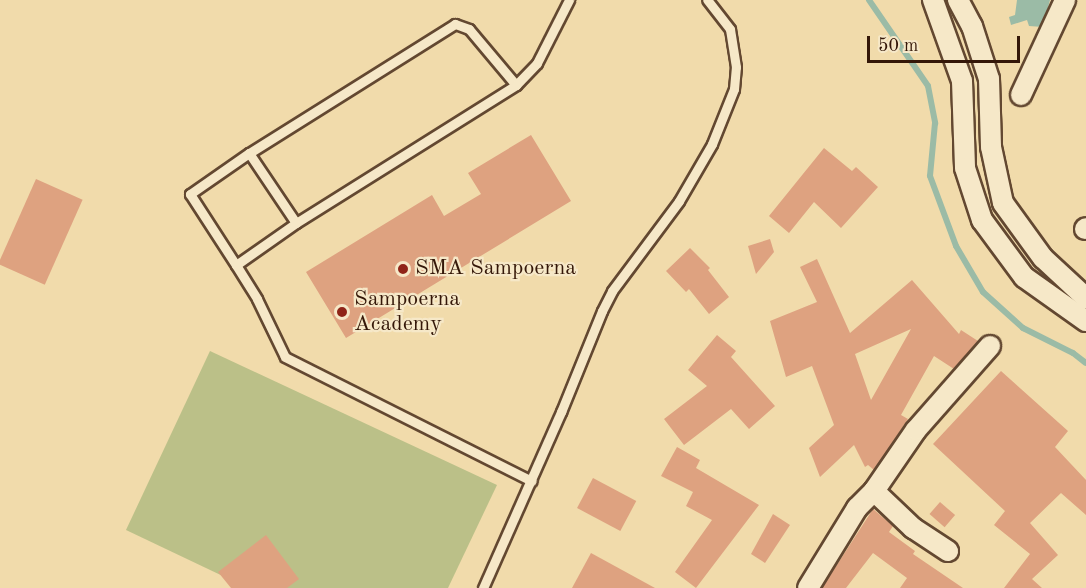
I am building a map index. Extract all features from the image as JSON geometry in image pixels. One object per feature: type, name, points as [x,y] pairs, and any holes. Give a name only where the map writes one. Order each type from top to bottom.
[{"type":"street","points":[[933,0],[962,81],[965,168],[982,220],[1024,276],[1086,321]]},
{"type":"street","points":[[958,0],[972,26],[989,79],[991,147],[1003,203],[1043,258],[1086,298]]},
{"type":"street","points":[[1021,95],[1065,0]]},
{"type":"street","points":[[808,588],[857,508],[874,490],[916,430],[990,346]]},
{"type":"street","points":[[874,490],[913,528],[948,551]]},
{"type":"lane","points":[[236,265],[296,223],[516,85],[537,63],[569,0]]},
{"type":"lane","points":[[483,588],[532,481],[612,291],[679,201],[712,144],[734,89],[736,67],[730,29],[707,0]]},
{"type":"lane","points":[[516,85],[470,29],[455,24],[249,153],[190,194],[257,299],[285,357],[532,481]]},
{"type":"lane","points":[[249,153],[296,223]]},
{"type":"green space","points":[[210,351],[497,485],[448,588],[248,588],[126,530]]},
{"type":"shaded area","points":[[1017,0],[1050,0],[1043,27],[1029,26],[1027,20],[1011,25],[1009,17],[1015,15]]},
{"type":"building","points":[[531,135],[571,201],[346,338],[306,272],[432,195],[444,216],[481,194],[468,173]]},
{"type":"building","points":[[824,148],[852,171],[856,167],[878,187],[841,228],[814,202],[789,233],[769,216]]},
{"type":"building","points":[[36,179],[83,200],[45,285],[0,265],[0,260]]},
{"type":"building","points":[[770,239],[774,252],[756,274],[748,246]]},
{"type":"building","points":[[690,248],[710,268],[708,270],[729,297],[709,314],[689,289],[686,292],[666,271]]},
{"type":"building","points":[[817,259],[850,333],[912,280],[959,334],[961,330],[978,341],[954,369],[934,356],[901,415],[908,419],[874,470],[868,465],[865,467],[854,445],[820,477],[809,448],[834,425],[812,366],[786,377],[770,321],[817,302],[800,267]],"holes":[[[911,329],[871,400],[855,354]]]},
{"type":"building","points":[[717,335],[736,351],[731,357],[775,406],[749,429],[731,409],[684,445],[664,419],[707,386],[688,370]]},
{"type":"building","points":[[1001,371],[1068,431],[1055,447],[1086,480],[1086,515],[1061,493],[1030,523],[1058,555],[1032,579],[1042,588],[1004,588],[1030,554],[994,525],[1005,511],[933,444]]},
{"type":"building","points":[[677,447],[700,460],[696,468],[759,505],[696,588],[675,572],[712,520],[686,506],[693,492],[661,476]]},
{"type":"building","points":[[593,478],[636,501],[620,531],[577,508]]},
{"type":"building","points":[[940,502],[955,515],[945,527],[930,514]]},
{"type":"building","points":[[873,509],[893,526],[889,532],[915,551],[913,554],[963,588],[900,588],[907,578],[873,553],[846,588],[822,588]]},
{"type":"building","points":[[773,514],[790,525],[765,563],[751,554]]},
{"type":"building","points":[[266,535],[299,579],[287,588],[231,588],[218,572]]},
{"type":"building","points":[[591,553],[655,588],[572,588]]},
{"type":"waterway","points":[[869,0],[928,86],[935,123],[930,176],[956,246],[983,292],[1023,328],[1073,353],[1086,363]]},
{"type":"place","name":"SMA Sampoerna","points":[[403,269]]},
{"type":"place","name":"Sampoerna Academy","points":[[342,312]]}]
